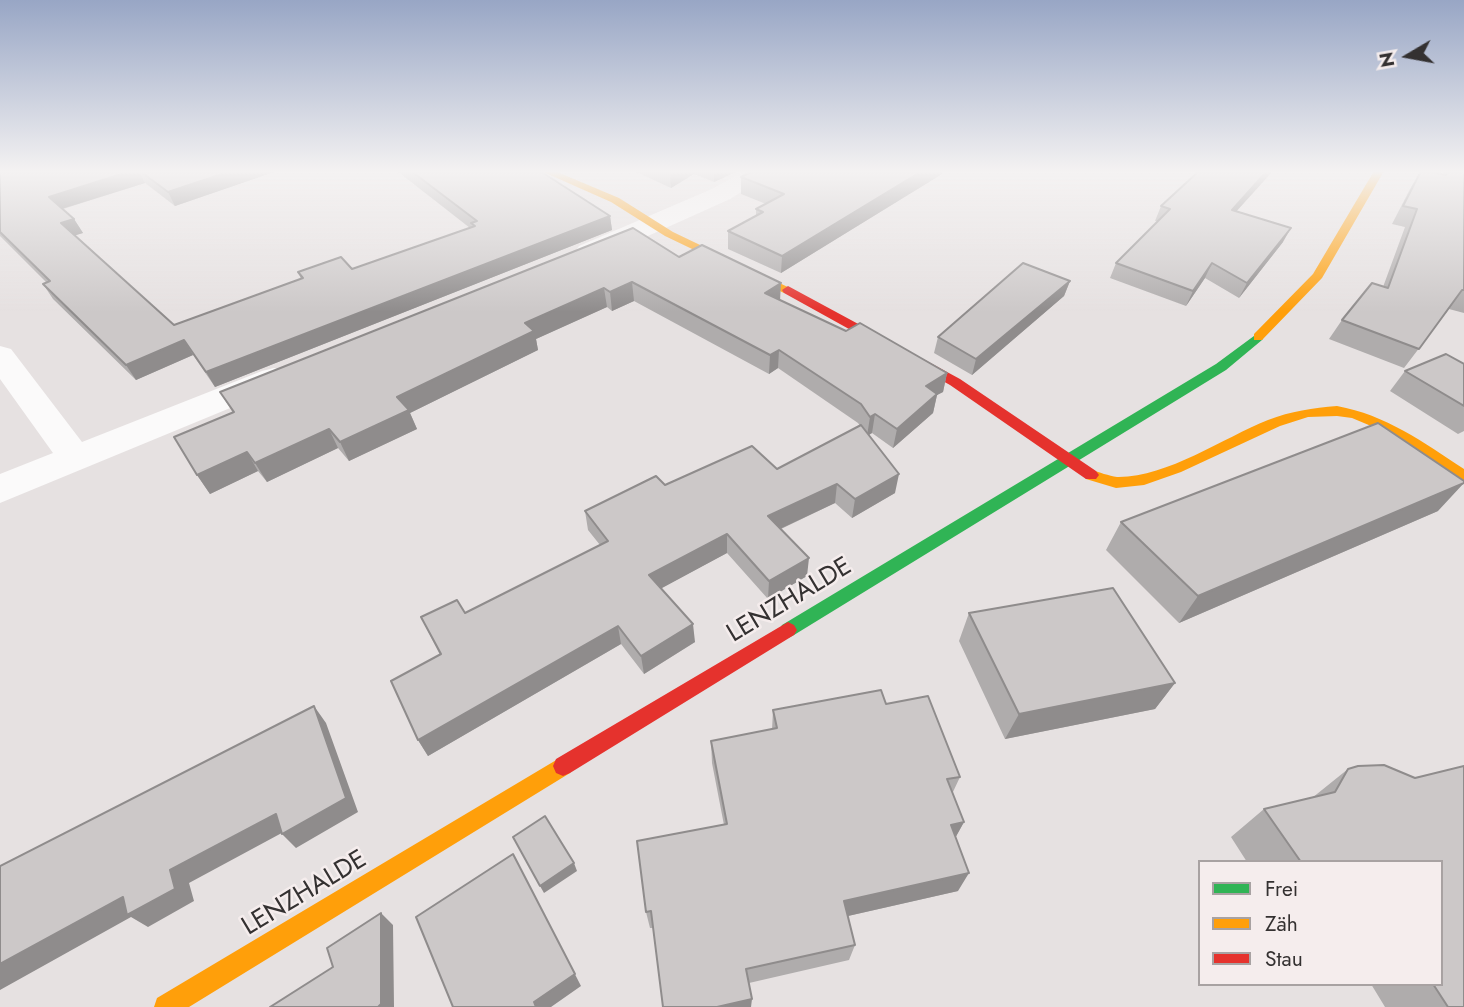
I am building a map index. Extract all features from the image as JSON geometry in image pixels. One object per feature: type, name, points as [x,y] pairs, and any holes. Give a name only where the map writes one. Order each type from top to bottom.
[{"type":"street","points":[[643,218],[685,242],[792,292],[900,349],[1109,483],[1134,483],[1279,420],[1322,410],[1353,415],[1372,422],[1464,476]]},
{"type":"street","points":[[560,264],[665,218]]},
{"type":"street","name":"LENZHALDE","points":[[166,1007],[1196,384],[1260,336],[1318,276],[1352,218]]},
{"type":"street","points":[[0,356],[75,458]]},
{"type":"street","points":[[0,489],[303,366]]},
{"type":"building","points":[[0,218],[73,218],[61,223],[174,325],[303,278],[298,272],[341,257],[352,269],[475,226],[471,223],[477,221],[473,218],[605,218],[206,372],[184,340],[126,365],[43,284],[50,281],[0,232]]},
{"type":"building","points":[[752,218],[845,218],[782,256],[728,231]]},
{"type":"building","points":[[1161,218],[1258,218],[1291,228],[1247,283],[1212,263],[1193,291],[1116,263]]},
{"type":"building","points":[[1414,218],[1464,218],[1464,290],[1419,349],[1342,320],[1372,283],[1388,288]]},
{"type":"building","points":[[633,228],[679,257],[702,245],[781,283],[765,293],[846,331],[860,323],[947,373],[926,386],[937,394],[897,429],[875,414],[870,417],[861,404],[779,350],[770,355],[632,282],[610,292],[604,288],[525,323],[534,331],[397,397],[409,410],[340,442],[329,429],[255,463],[247,452],[197,475],[174,437],[234,412],[220,392]]},
{"type":"building","points":[[1023,263],[1070,281],[976,359],[938,337]]},
{"type":"building","points":[[1446,354],[1464,364],[1464,406],[1405,371]]},
{"type":"building","points":[[1378,423],[1464,483],[1198,596],[1121,522]]},
{"type":"building","points":[[861,425],[899,474],[855,499],[837,484],[768,516],[809,558],[769,581],[727,534],[649,575],[693,624],[641,656],[618,626],[418,740],[391,681],[441,654],[421,617],[457,600],[465,613],[608,541],[585,511],[656,476],[665,485],[752,446],[777,469]]},
{"type":"building","points":[[1113,588],[1175,683],[1019,714],[969,613]]},
{"type":"building","points":[[881,690],[886,704],[928,696],[960,777],[947,779],[964,822],[951,825],[969,873],[844,901],[855,945],[746,969],[752,999],[717,1007],[663,1007],[651,911],[646,912],[637,841],[727,824],[711,741],[777,728],[773,710]]},
{"type":"building","points":[[314,706],[346,798],[282,834],[276,814],[170,870],[175,889],[127,915],[123,897],[0,964],[0,866]]},
{"type":"building","points":[[1384,765],[1415,778],[1464,766],[1464,1007],[1448,1007],[1434,986],[1443,986],[1443,860],[1300,860],[1264,809],[1335,792],[1348,769]]},
{"type":"building","points":[[545,816],[574,863],[540,886],[513,837]]},
{"type":"building","points":[[513,854],[575,974],[534,1002],[536,1007],[453,1007],[416,917]]},
{"type":"building","points":[[381,913],[381,1004],[378,1007],[270,1007],[333,967],[327,948]]},
{"type":"traffic: fast","points":[[788,630],[1221,367],[1258,337]]},
{"type":"traffic: slow","points":[[644,218],[669,234],[788,290]]},
{"type":"traffic: slow","points":[[1258,337],[1318,276],[1352,218]]},
{"type":"traffic: slow","points":[[1091,475],[1116,482],[1144,479],[1275,423],[1307,413],[1337,411],[1354,414],[1388,427],[1464,476]]},
{"type":"traffic: slow","points":[[166,1007],[563,766]]},
{"type":"traffic: jam","points":[[788,290],[955,382],[1091,475]]},
{"type":"traffic: jam","points":[[563,766],[788,630]]}]
